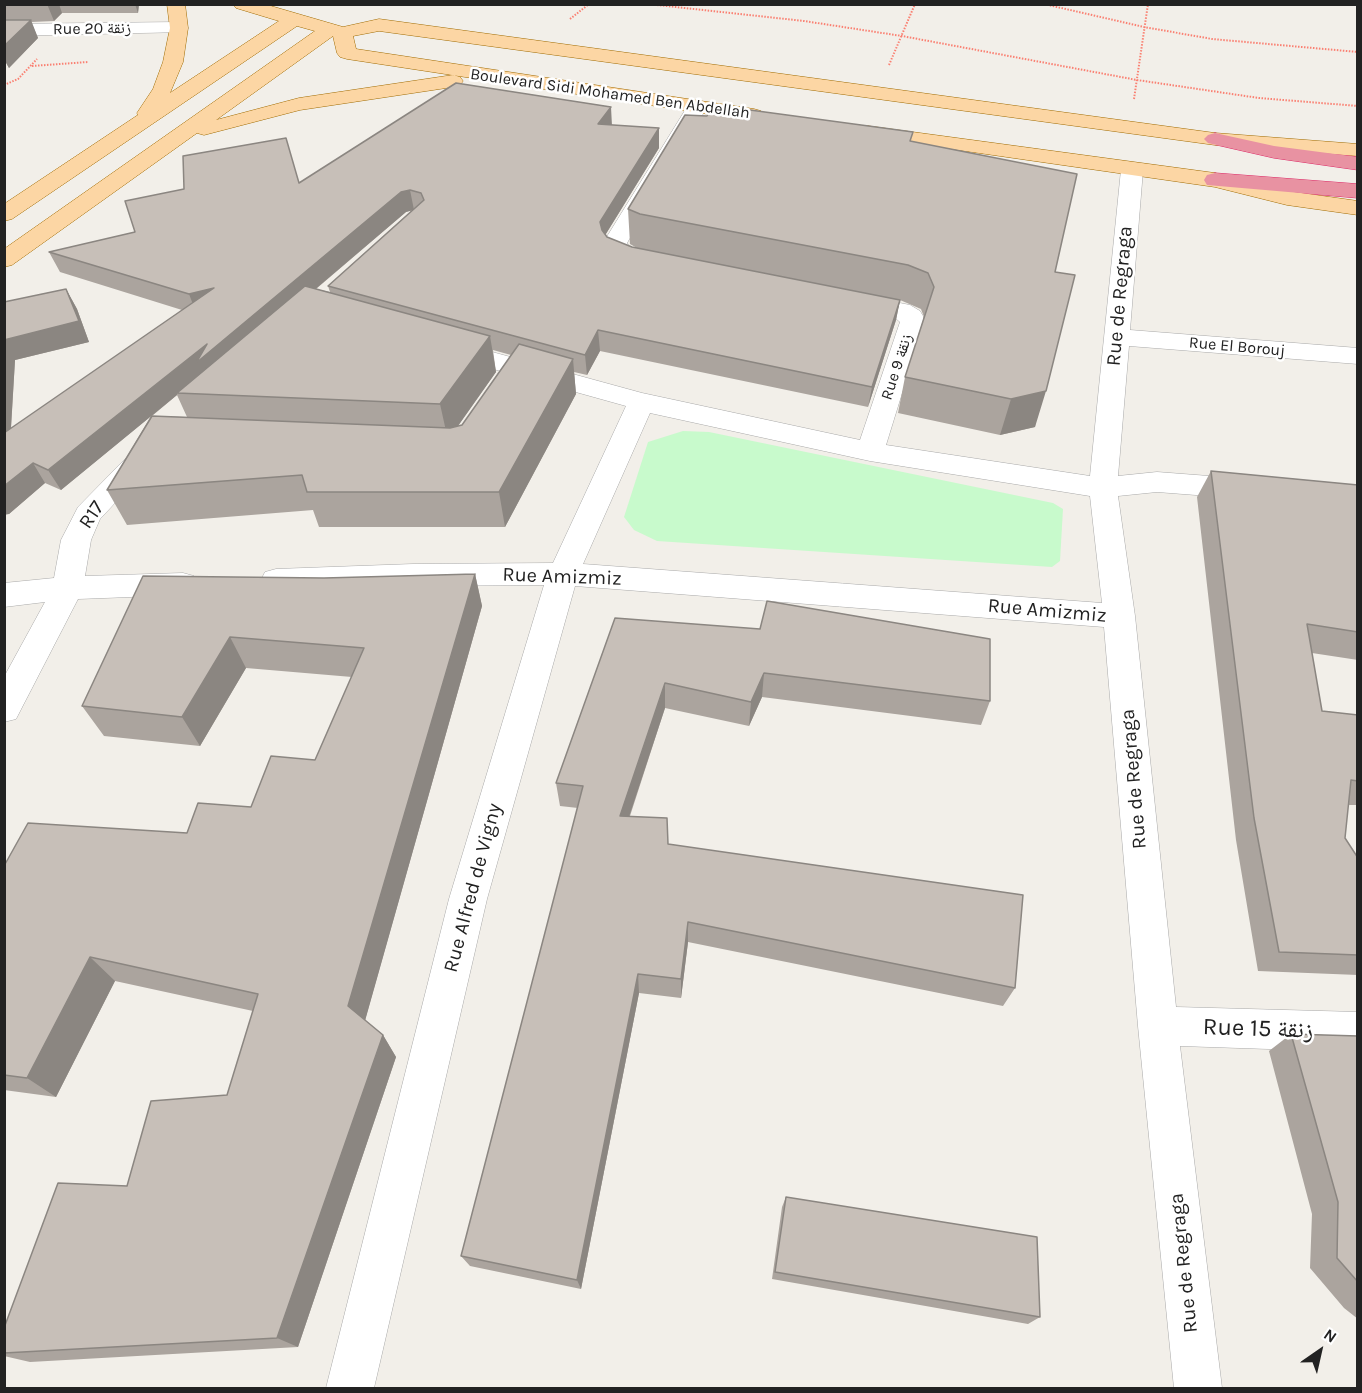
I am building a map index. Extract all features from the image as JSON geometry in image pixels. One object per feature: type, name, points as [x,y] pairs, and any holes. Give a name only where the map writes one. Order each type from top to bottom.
[{"type":"highway","name":"Boulevard Sidi Mohamed Ben Abdellah","points":[[1215,139],[1274,152],[1358,164]]},
{"type":"highway","points":[[1215,180],[1358,191]]},
{"type":"main road","points":[[141,122],[170,74],[179,28],[176,4]]},
{"type":"main road","points":[[242,4],[336,31]]},
{"type":"main road","points":[[4,214],[294,19]]},
{"type":"main road","name":"Boulevard Sidi Mohamed Ben Abdellah","points":[[768,117],[347,53],[336,31],[379,25],[1215,139],[1358,150]]},
{"type":"main road","points":[[4,260],[336,31]]},
{"type":"main road","points":[[181,136],[263,112],[321,100],[440,83],[503,78]]},
{"type":"main road","points":[[851,129],[1215,180],[1287,198],[1358,208]]},
{"type":"street","name":"Rue 20 زنقة","points":[[4,30],[179,28]]},
{"type":"street","points":[[668,265],[623,255],[617,250],[615,243],[697,107]]},
{"type":"street","name":"Rue de Regraga","points":[[1132,170],[1103,488],[1119,616],[1158,1026],[1198,1389]]},
{"type":"street","name":"Rue 9 زنقة","points":[[831,296],[901,310],[911,316],[912,322],[870,452]]},
{"type":"street","name":"Rue El Borouj","points":[[1116,337],[1358,356]]},
{"type":"street","points":[[426,342],[510,377],[641,402],[870,452],[1103,488],[1157,482],[1278,492]]},
{"type":"street","name":"Rue Alfred de Vigny","points":[[350,1389],[468,899],[563,574],[641,402]]},
{"type":"street","name":"R17","points":[[4,709],[68,588],[76,540],[88,514],[161,439]]},
{"type":"street","name":"Rue Amizmiz","points":[[246,581],[413,575],[563,574],[1119,616]]},
{"type":"street","points":[[4,595],[68,588],[210,583]]},
{"type":"street","name":"Rue 15 زنقة","points":[[1158,1026],[1358,1032]]},
{"type":"path","points":[[648,4],[804,21],[902,36],[1137,81],[1258,98],[1358,106]]},
{"type":"path","points":[[887,70],[915,4]]},
{"type":"path","points":[[1044,4],[1144,27],[1223,40],[1358,51]]},
{"type":"path","points":[[1134,102],[1148,4]]},
{"type":"green space","points":[[683,431],[709,432],[1053,503],[1063,509],[1060,561],[1052,567],[657,541],[634,530],[624,517],[648,442]]},
{"type":"building","points":[[4,20],[31,20],[4,46]]},
{"type":"building","points":[[456,83],[611,107],[598,124],[659,128],[600,222],[607,237],[632,247],[900,300],[872,387],[598,330],[585,355],[328,286],[424,200],[421,193],[410,190],[401,192],[196,363],[207,344],[48,470],[33,463],[4,486],[4,433],[214,288],[189,294],[49,252],[135,232],[125,201],[184,189],[183,156],[286,138],[299,183]]},
{"type":"building","points":[[713,105],[913,132],[910,141],[1077,174],[1055,272],[1075,275],[1046,391],[1011,399],[905,377],[934,287],[928,273],[908,265],[640,214],[628,209],[685,115],[707,116]]},
{"type":"building","points":[[305,286],[490,336],[440,404],[177,393]]},
{"type":"building","points":[[66,289],[79,321],[4,340],[4,302]]},
{"type":"building","points":[[519,344],[573,359],[499,492],[307,492],[302,475],[107,490],[152,416],[450,428],[462,425]]},
{"type":"building","points":[[1211,471],[1358,485],[1358,632],[1307,624],[1322,711],[1358,715],[1358,781],[1351,780],[1345,838],[1358,858],[1358,955],[1279,952],[1254,818]]},
{"type":"building","points":[[475,574],[348,1006],[383,1035],[277,1338],[4,1353],[4,1328],[58,1183],[127,1186],[151,1101],[227,1095],[258,994],[90,957],[27,1078],[4,1075],[4,866],[28,823],[187,833],[198,803],[251,807],[271,756],[315,760],[364,648],[230,637],[182,717],[82,706],[143,576],[324,578]]},
{"type":"building","points":[[767,601],[990,639],[990,701],[764,673],[751,702],[665,683],[620,816],[667,818],[668,844],[1023,895],[1015,988],[688,922],[681,979],[638,974],[577,1280],[461,1256],[583,786],[556,783],[615,618],[760,629]]},
{"type":"building","points":[[1291,1034],[1358,1036],[1358,1282],[1337,1258],[1338,1202]]},
{"type":"building","points":[[786,1197],[1037,1237],[1040,1317],[775,1272]]}]
